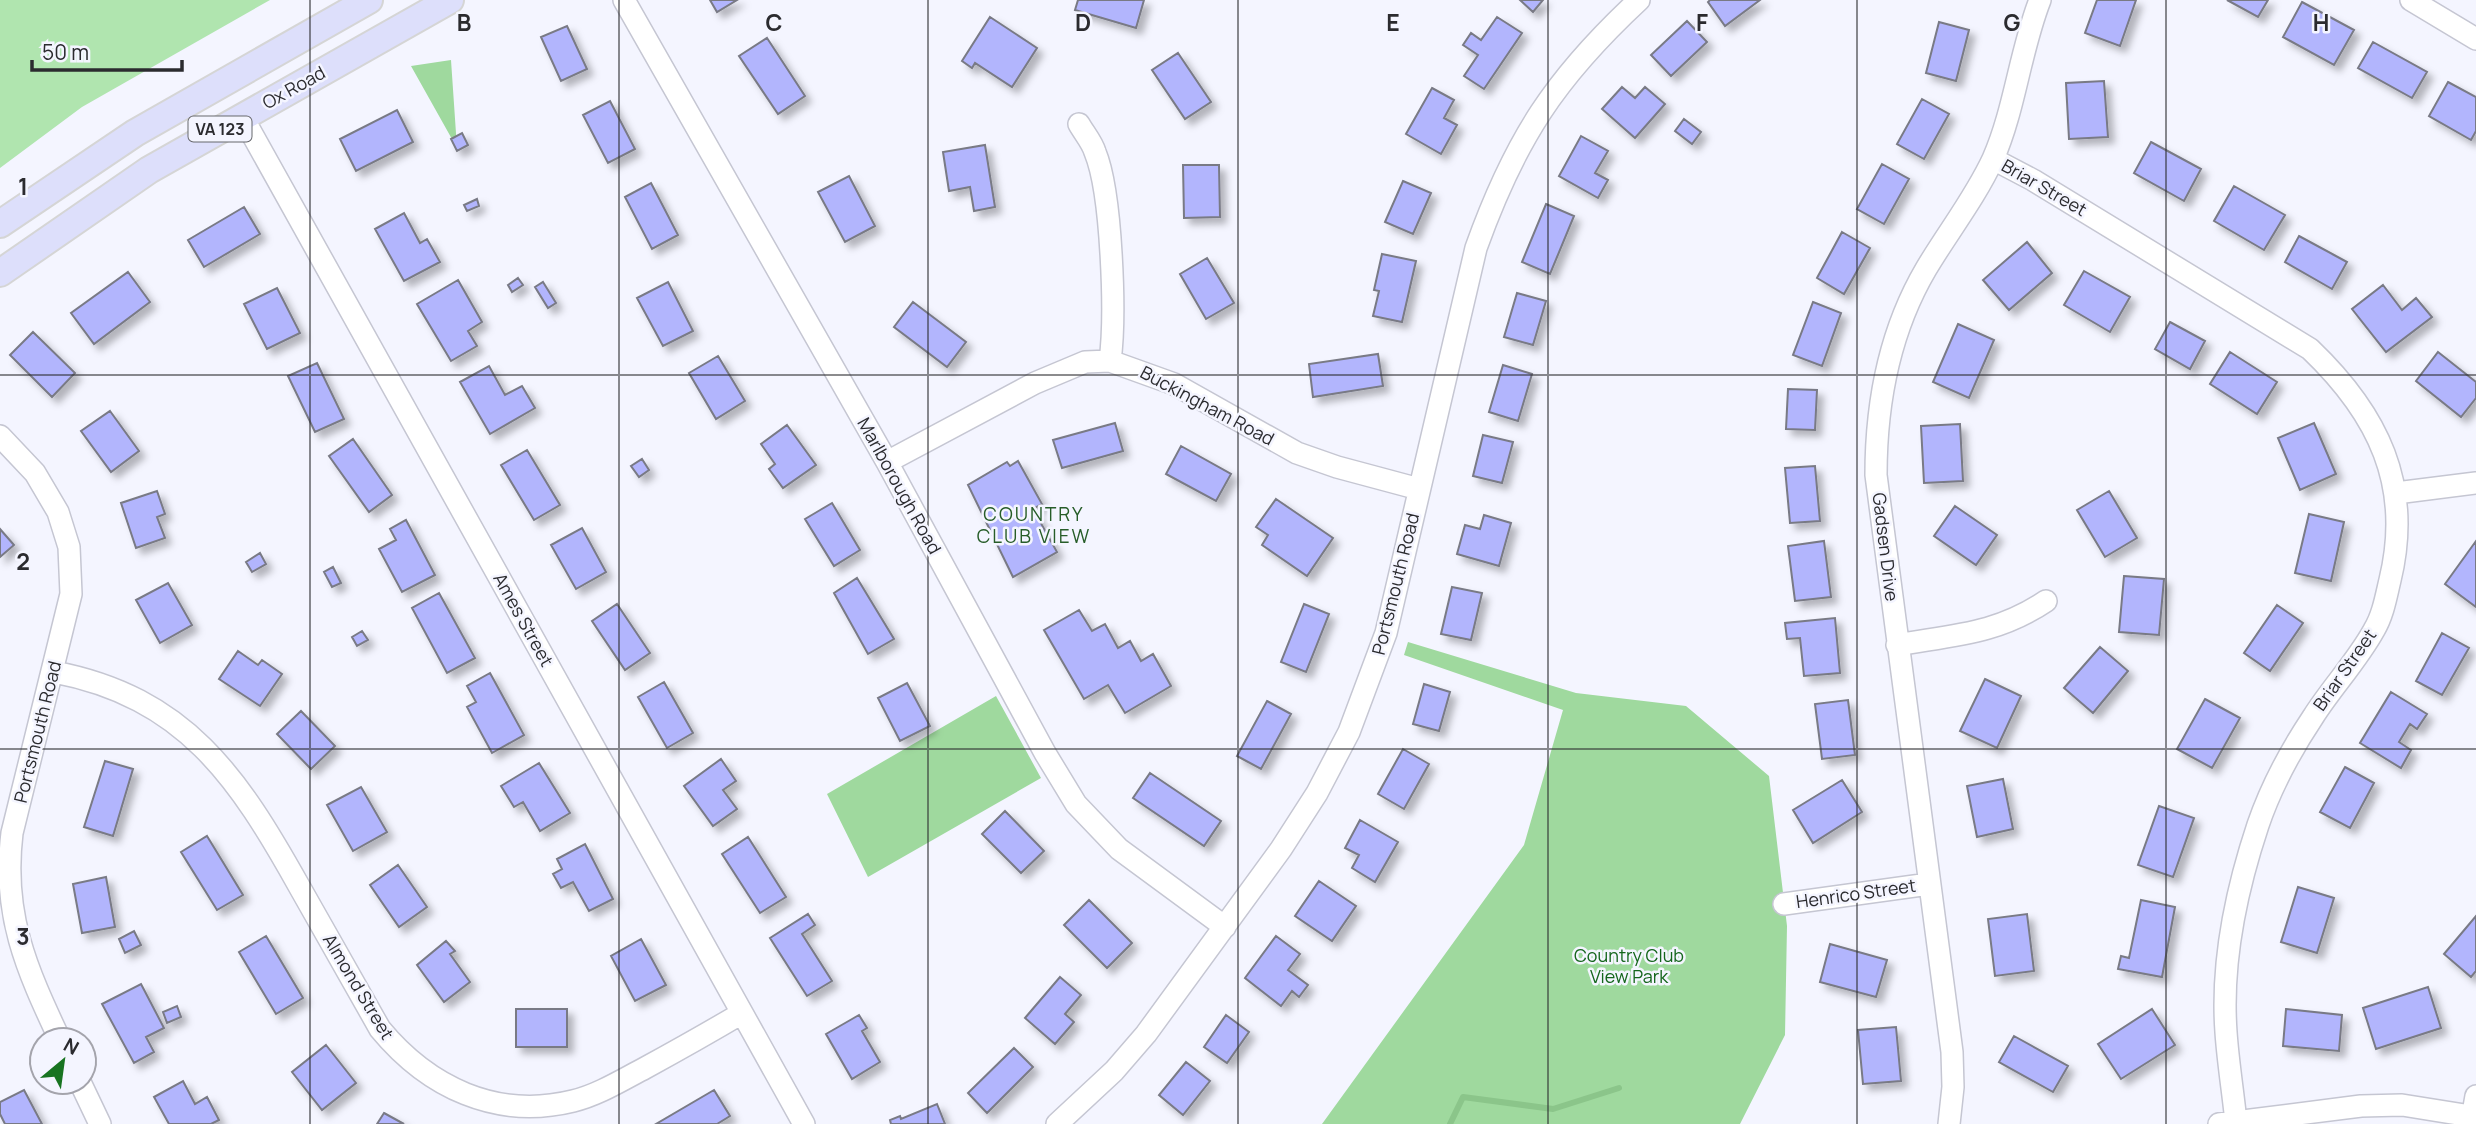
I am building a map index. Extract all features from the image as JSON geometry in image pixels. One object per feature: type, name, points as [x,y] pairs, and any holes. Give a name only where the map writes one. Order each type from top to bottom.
[{"type":"main road","name":"VA 123","points":[[0,225],[135,133],[369,0]]},
{"type":"main road","name":"Ox Road","points":[[0,273],[149,170],[450,0]]},
{"type":"street","name":"Marlborough Road","points":[[624,0],[887,463],[1045,753],[1076,804],[1119,849],[1225,927]]},
{"type":"street","name":"Portsmouth Road","points":[[1056,1124],[1114,1072],[1146,1034],[1225,927],[1317,793],[1349,732],[1387,633],[1476,248],[1497,187],[1528,127],[1562,80],[1599,37],[1639,0]]},
{"type":"street","name":"Gadsen Drive","points":[[1949,1124],[1953,1087],[1952,1052],[1876,475],[1876,434],[1882,388],[1893,344],[1912,297],[1993,159],[2040,0]]},
{"type":"street","points":[[2411,0],[2476,39]]},
{"type":"street","name":"Ames Street","points":[[242,116],[804,1124]]},
{"type":"street","points":[[1079,124],[1095,150],[1104,181],[1113,311],[1110,361]]},
{"type":"street","name":"Briar Street","points":[[1993,159],[2044,187],[2310,349],[2340,378],[2363,408],[2379,439],[2396,494],[2398,525],[2395,561],[2382,612],[2374,631],[2313,717],[2283,766],[2259,823],[2241,881],[2230,937],[2225,994],[2227,1123]]},
{"type":"street","name":"Buckingham Road","points":[[887,463],[1035,383],[1086,362],[1110,361],[1174,384],[1297,453],[1337,467],[1419,489]]},
{"type":"street","name":"Portsmouth Road","points":[[0,436],[35,473],[58,512],[69,547],[71,594],[12,833],[6,919],[53,1026]]},
{"type":"street","points":[[2396,494],[2476,482]]},
{"type":"street","points":[[1897,645],[1995,629],[2022,617],[2046,601]]},
{"type":"street","name":"Almond Street","points":[[54,671],[93,679],[151,707],[186,730],[219,762],[262,821],[380,1029],[403,1057],[448,1087],[488,1101],[528,1106],[573,1101],[606,1089],[742,1013]]},
{"type":"street","name":"Henrico Street","points":[[1784,904],[1929,884]]},
{"type":"street","points":[[87,1096],[100,1124]]},
{"type":"street","points":[[2227,1123],[2361,1106],[2402,1105],[2473,1112]]},
{"type":"green space","points":[[0,0],[270,0],[82,107],[0,168]]},
{"type":"green space","points":[[451,60],[457,148],[411,66]]},
{"type":"green space","name":"Country Club View Park","points":[[1408,642],[1576,693],[1686,706],[1769,776],[1787,926],[1785,1035],[1740,1124],[1322,1124],[1524,845],[1563,710],[1404,655]]},
{"type":"green space","points":[[996,696],[1041,778],[868,877],[827,794]]},
{"type":"building","points":[[710,0],[737,0],[717,12]]},
{"type":"building","points":[[1078,0],[1144,0],[1136,28],[1075,10]]},
{"type":"building","points":[[1520,0],[1543,0],[1533,12]]},
{"type":"building","points":[[1760,0],[1725,26],[1708,2]]},
{"type":"building","points":[[2097,0],[2136,0],[2120,46],[2085,33]]},
{"type":"building","points":[[2227,0],[2268,0],[2258,17]]},
{"type":"building","points":[[2302,2],[2354,30],[2334,65],[2283,37]]},
{"type":"building","points":[[990,17],[1037,48],[1012,87],[975,63],[972,68],[962,61]]},
{"type":"building","points":[[1497,17],[1522,33],[1484,89],[1464,76],[1478,55],[1463,45],[1471,33],[1481,40]]},
{"type":"building","points":[[1687,21],[1707,42],[1671,76],[1651,55]]},
{"type":"building","points":[[1939,22],[1969,30],[1956,81],[1926,73]]},
{"type":"building","points":[[567,26],[587,69],[561,81],[541,37]]},
{"type":"building","points":[[767,38],[805,96],[778,114],[739,56]]},
{"type":"building","points":[[2373,42],[2427,72],[2412,98],[2358,68]]},
{"type":"building","points":[[1178,53],[1211,102],[1185,119],[1152,70]]},
{"type":"building","points":[[2104,81],[2108,137],[2069,139],[2066,83]]},
{"type":"building","points":[[2448,82],[2476,97],[2476,131],[2471,140],[2429,116]]},
{"type":"building","points":[[1622,87],[1635,98],[1645,87],[1665,104],[1635,138],[1602,109]]},
{"type":"building","points":[[1432,88],[1454,100],[1444,118],[1457,125],[1441,154],[1406,134]]},
{"type":"building","points":[[1922,99],[1949,114],[1924,159],[1897,144]]},
{"type":"building","points":[[610,101],[635,149],[608,163],[583,115]]},
{"type":"building","points":[[397,110],[413,142],[356,171],[340,139]]},
{"type":"building","points":[[1684,119],[1701,132],[1692,144],[1675,131]]},
{"type":"building","points":[[462,133],[468,145],[457,151],[451,139]]},
{"type":"building","points":[[1581,136],[1608,151],[1595,173],[1608,180],[1598,198],[1559,176]]},
{"type":"building","points":[[2151,142],[2201,169],[2184,201],[2134,173]]},
{"type":"building","points":[[985,145],[995,207],[974,211],[970,187],[949,191],[943,152]]},
{"type":"building","points":[[1882,164],[1909,179],[1884,224],[1857,209]]},
{"type":"building","points":[[1183,165],[1219,165],[1220,217],[1184,218]]},
{"type":"building","points":[[849,176],[875,226],[845,242],[818,192]]},
{"type":"building","points":[[1403,181],[1431,193],[1413,234],[1385,222]]},
{"type":"building","points":[[651,183],[678,235],[652,249],[625,197]]},
{"type":"building","points":[[2234,186],[2285,215],[2264,250],[2214,221]]},
{"type":"building","points":[[477,199],[479,206],[467,211],[464,205]]},
{"type":"building","points":[[1546,204],[1574,216],[1550,274],[1522,262]]},
{"type":"building","points":[[244,207],[260,234],[204,267],[188,240]]},
{"type":"building","points":[[404,213],[420,243],[427,239],[440,262],[404,281],[375,229]]},
{"type":"building","points":[[1842,232],[1870,248],[1844,294],[1817,278]]},
{"type":"building","points":[[2299,236],[2347,262],[2332,289],[2285,262]]},
{"type":"building","points":[[2027,242],[2052,273],[2009,310],[1983,280]]},
{"type":"building","points":[[1382,254],[1416,261],[1402,322],[1373,316],[1379,291],[1374,290]]},
{"type":"building","points":[[1207,258],[1234,303],[1206,319],[1180,274]]},
{"type":"building","points":[[2084,271],[2130,297],[2110,332],[2064,305]]},
{"type":"building","points":[[128,272],[150,302],[94,344],[71,313]]},
{"type":"building","points":[[518,278],[523,285],[512,292],[508,285]]},
{"type":"building","points":[[458,280],[482,322],[468,331],[477,346],[451,361],[417,304]]},
{"type":"building","points":[[543,282],[556,303],[548,308],[535,287]]},
{"type":"building","points":[[668,282],[693,331],[663,346],[637,298]]},
{"type":"building","points":[[2383,285],[2402,310],[2416,298],[2432,317],[2386,352],[2352,309]]},
{"type":"building","points":[[277,288],[300,333],[267,349],[244,304]]},
{"type":"building","points":[[1517,293],[1546,301],[1533,345],[1504,337]]},
{"type":"building","points":[[913,302],[966,342],[947,367],[894,327]]},
{"type":"building","points":[[1813,302],[1841,313],[1822,366],[1793,355]]},
{"type":"building","points":[[2170,322],[2205,341],[2190,369],[2155,349]]},
{"type":"building","points":[[1958,324],[1994,340],[1969,398],[1933,382]]},
{"type":"building","points":[[33,332],[75,373],[52,397],[10,355]]},
{"type":"building","points":[[2230,352],[2277,382],[2257,414],[2210,384]]},
{"type":"building","points":[[2438,352],[2476,382],[2476,398],[2461,417],[2416,381]]},
{"type":"building","points":[[1378,354],[1383,386],[1313,397],[1309,364]]},
{"type":"building","points":[[718,356],[745,401],[716,419],[689,373]]},
{"type":"building","points":[[317,363],[344,419],[315,432],[288,376]]},
{"type":"building","points":[[1503,365],[1532,374],[1518,421],[1489,412]]},
{"type":"building","points":[[489,366],[505,395],[522,386],[535,408],[490,434],[460,382]]},
{"type":"building","points":[[1788,389],[1817,390],[1815,430],[1786,429]]},
{"type":"building","points":[[110,411],[139,451],[111,472],[81,431]]},
{"type":"building","points":[[1115,423],[1123,451],[1062,468],[1053,440]]},
{"type":"building","points":[[2314,423],[2336,474],[2300,490],[2278,438]]},
{"type":"building","points":[[1960,424],[1963,481],[1924,483],[1921,426]]},
{"type":"building","points":[[787,425],[816,465],[783,488],[769,469],[775,464],[761,444]]},
{"type":"building","points":[[1483,435],[1513,442],[1502,483],[1473,476]]},
{"type":"building","points":[[353,439],[392,495],[369,512],[329,456]]},
{"type":"building","points":[[1181,446],[1231,474],[1216,501],[1166,474]]},
{"type":"building","points":[[527,450],[560,505],[534,520],[501,465]]},
{"type":"building","points":[[642,459],[649,470],[639,477],[631,466]]},
{"type":"building","points":[[1018,461],[1042,504],[1033,509],[1057,552],[1013,577],[968,485],[1007,462],[1010,466]]},
{"type":"building","points":[[1815,466],[1820,521],[1790,523],[1785,468]]},
{"type":"building","points":[[157,491],[165,514],[157,517],[165,538],[136,548],[121,503]]},
{"type":"building","points":[[2109,491],[2137,538],[2105,557],[2077,510]]},
{"type":"building","points":[[1276,499],[1333,538],[1307,576],[1262,545],[1268,535],[1256,527]]},
{"type":"building","points":[[832,503],[860,550],[834,566],[805,519]]},
{"type":"building","points":[[1955,506],[1997,535],[1976,565],[1934,536]]},
{"type":"building","points":[[2309,514],[2344,522],[2331,581],[2295,573]]},
{"type":"building","points":[[1484,515],[1511,523],[1499,566],[1457,554],[1465,525],[1480,529]]},
{"type":"building","points":[[406,520],[435,575],[402,592],[379,549],[396,540],[390,529]]},
{"type":"building","points":[[582,528],[606,572],[576,589],[551,545]]},
{"type":"building","points":[[0,529],[14,545],[0,557]]},
{"type":"building","points":[[1824,541],[1831,597],[1795,601],[1788,546]]},
{"type":"building","points":[[2476,541],[2476,607],[2445,584]]},
{"type":"building","points":[[260,553],[266,564],[252,572],[246,562]]},
{"type":"building","points":[[333,567],[341,583],[332,587],[324,572]]},
{"type":"building","points":[[2124,576],[2164,579],[2159,635],[2119,632]]},
{"type":"building","points":[[857,578],[894,639],[868,654],[834,593]]},
{"type":"building","points":[[168,583],[192,625],[160,643],[136,600]]},
{"type":"building","points":[[1452,587],[1482,593],[1471,640],[1441,634]]},
{"type":"building","points":[[439,593],[475,658],[447,673],[412,608]]},
{"type":"building","points":[[617,604],[650,653],[625,670],[592,621]]},
{"type":"building","points":[[1304,604],[1329,614],[1306,672],[1281,662]]},
{"type":"building","points":[[2277,605],[2303,623],[2270,671],[2244,653]]},
{"type":"building","points":[[1079,610],[1092,631],[1105,624],[1118,648],[1130,641],[1141,661],[1153,654],[1171,686],[1125,713],[1108,685],[1084,699],[1044,630]]},
{"type":"building","points":[[1835,618],[1840,673],[1804,676],[1800,638],[1787,639],[1785,623]]},
{"type":"building","points":[[362,631],[368,640],[357,646],[352,637]]},
{"type":"building","points":[[2442,633],[2469,648],[2442,695],[2416,681]]},
{"type":"building","points":[[2100,647],[2128,671],[2093,713],[2064,688]]},
{"type":"building","points":[[238,651],[258,665],[262,660],[282,674],[260,706],[219,679]]},
{"type":"building","points":[[490,673],[524,735],[492,753],[467,707],[476,702],[467,686]]},
{"type":"building","points":[[1985,679],[2021,696],[1997,748],[1960,731]]},
{"type":"building","points":[[664,682],[693,733],[667,748],[638,697]]},
{"type":"building","points":[[907,683],[930,726],[900,741],[878,698]]},
{"type":"building","points":[[1424,684],[1450,692],[1439,731],[1413,724]]},
{"type":"building","points":[[2391,692],[2427,714],[2417,729],[2410,724],[2399,742],[2411,750],[2401,768],[2360,743]]},
{"type":"building","points":[[2205,699],[2240,718],[2212,768],[2177,749]]},
{"type":"building","points":[[1848,700],[1855,755],[1822,759],[1815,704]]},
{"type":"building","points":[[1267,701],[1291,714],[1261,769],[1237,756]]},
{"type":"building","points":[[301,711],[335,746],[311,769],[277,734]]},
{"type":"building","points":[[1403,749],[1429,764],[1404,809],[1378,794]]},
{"type":"building","points":[[721,759],[736,781],[723,790],[737,809],[713,826],[684,786]]},
{"type":"building","points":[[105,761],[133,769],[113,836],[84,827]]},
{"type":"building","points":[[539,763],[570,813],[540,831],[523,802],[514,807],[501,786]]},
{"type":"building","points":[[2345,767],[2374,783],[2350,828],[2320,812]]},
{"type":"building","points":[[1150,773],[1221,821],[1204,846],[1133,798]]},
{"type":"building","points":[[2003,779],[2013,829],[1977,837],[1967,786]]},
{"type":"building","points":[[1842,780],[1862,812],[1813,843],[1793,810]]},
{"type":"building","points":[[361,787],[387,832],[353,851],[327,805]]},
{"type":"building","points":[[2159,806],[2194,818],[2173,877],[2138,865]]},
{"type":"building","points":[[1005,811],[1044,851],[1021,873],[982,834]]},
{"type":"building","points":[[1360,820],[1398,842],[1375,882],[1352,868],[1359,855],[1345,848]]},
{"type":"building","points":[[207,836],[243,895],[217,910],[181,852]]},
{"type":"building","points":[[748,837],[786,897],[760,913],[722,854]]},
{"type":"building","points":[[585,844],[613,899],[589,911],[573,882],[561,888],[553,874],[562,869],[557,859]]},
{"type":"building","points":[[398,865],[427,907],[399,927],[370,885]]},
{"type":"building","points":[[106,877],[115,927],[82,933],[73,884]]},
{"type":"building","points":[[1319,881],[1356,906],[1332,941],[1295,916]]},
{"type":"building","points":[[2298,887],[2334,898],[2317,953],[2281,942]]},
{"type":"building","points":[[1089,900],[1132,943],[1107,968],[1064,925]]},
{"type":"building","points":[[2141,900],[2175,907],[2162,977],[2118,969],[2121,956],[2129,958]]},
{"type":"building","points":[[808,914],[815,925],[802,934],[832,981],[807,996],[770,938]]},
{"type":"building","points":[[2027,914],[2034,971],[1995,976],[1988,919]]},
{"type":"building","points":[[2476,916],[2476,971],[2471,977],[2444,954]]},
{"type":"building","points":[[134,931],[141,945],[125,953],[119,939]]},
{"type":"building","points":[[266,936],[303,998],[276,1014],[239,952]]},
{"type":"building","points":[[1276,936],[1300,954],[1288,970],[1308,985],[1299,997],[1292,991],[1281,1006],[1245,978]]},
{"type":"building","points":[[641,939],[666,985],[635,1001],[611,956]]},
{"type":"building","points":[[446,941],[455,951],[450,954],[470,982],[444,1002],[417,965]]},
{"type":"building","points":[[1830,944],[1887,960],[1876,997],[1820,982]]},
{"type":"building","points":[[1060,977],[1081,995],[1065,1014],[1074,1022],[1055,1044],[1025,1018]]},
{"type":"building","points":[[141,984],[164,1028],[146,1037],[154,1052],[134,1063],[102,1004]]},
{"type":"building","points":[[2428,987],[2441,1028],[2376,1049],[2363,1008]]},
{"type":"building","points":[[177,1006],[181,1017],[167,1023],[163,1012]]},
{"type":"building","points":[[516,1009],[567,1009],[567,1047],[516,1047]]},
{"type":"building","points":[[2152,1009],[2175,1045],[2121,1079],[2098,1044]]},
{"type":"building","points":[[2286,1009],[2342,1015],[2339,1051],[2283,1046]]},
{"type":"building","points":[[859,1015],[867,1028],[862,1031],[880,1062],[852,1079],[826,1034]]},
{"type":"building","points":[[1226,1015],[1249,1032],[1227,1063],[1204,1047]]},
{"type":"building","points":[[1896,1027],[1901,1081],[1863,1084],[1858,1030]]},
{"type":"building","points":[[2014,1036],[2068,1066],[2053,1092],[1999,1062]]},
{"type":"building","points":[[326,1045],[356,1083],[322,1110],[292,1072]]},
{"type":"building","points":[[1014,1048],[1033,1067],[987,1113],[968,1093]]},
{"type":"building","points":[[1186,1062],[1210,1081],[1183,1115],[1159,1095]]},
{"type":"building","points":[[183,1081],[195,1104],[207,1097],[219,1120],[211,1124],[169,1124],[154,1097]]},
{"type":"building","points":[[24,1090],[42,1124],[5,1124],[0,1114],[0,1102]]},
{"type":"building","points":[[714,1090],[730,1116],[717,1124],[656,1124]]},
{"type":"building","points":[[937,1104],[945,1124],[891,1124],[890,1120],[900,1116],[901,1119]]},
{"type":"building","points":[[384,1113],[404,1124],[377,1124]]},
{"type":"waterway","points":[[1450,1124],[1463,1097],[1553,1109],[1619,1088]]},
{"type":"district","name":"COUNTRY CLUB VIEW","points":[[1034,525]]}]
